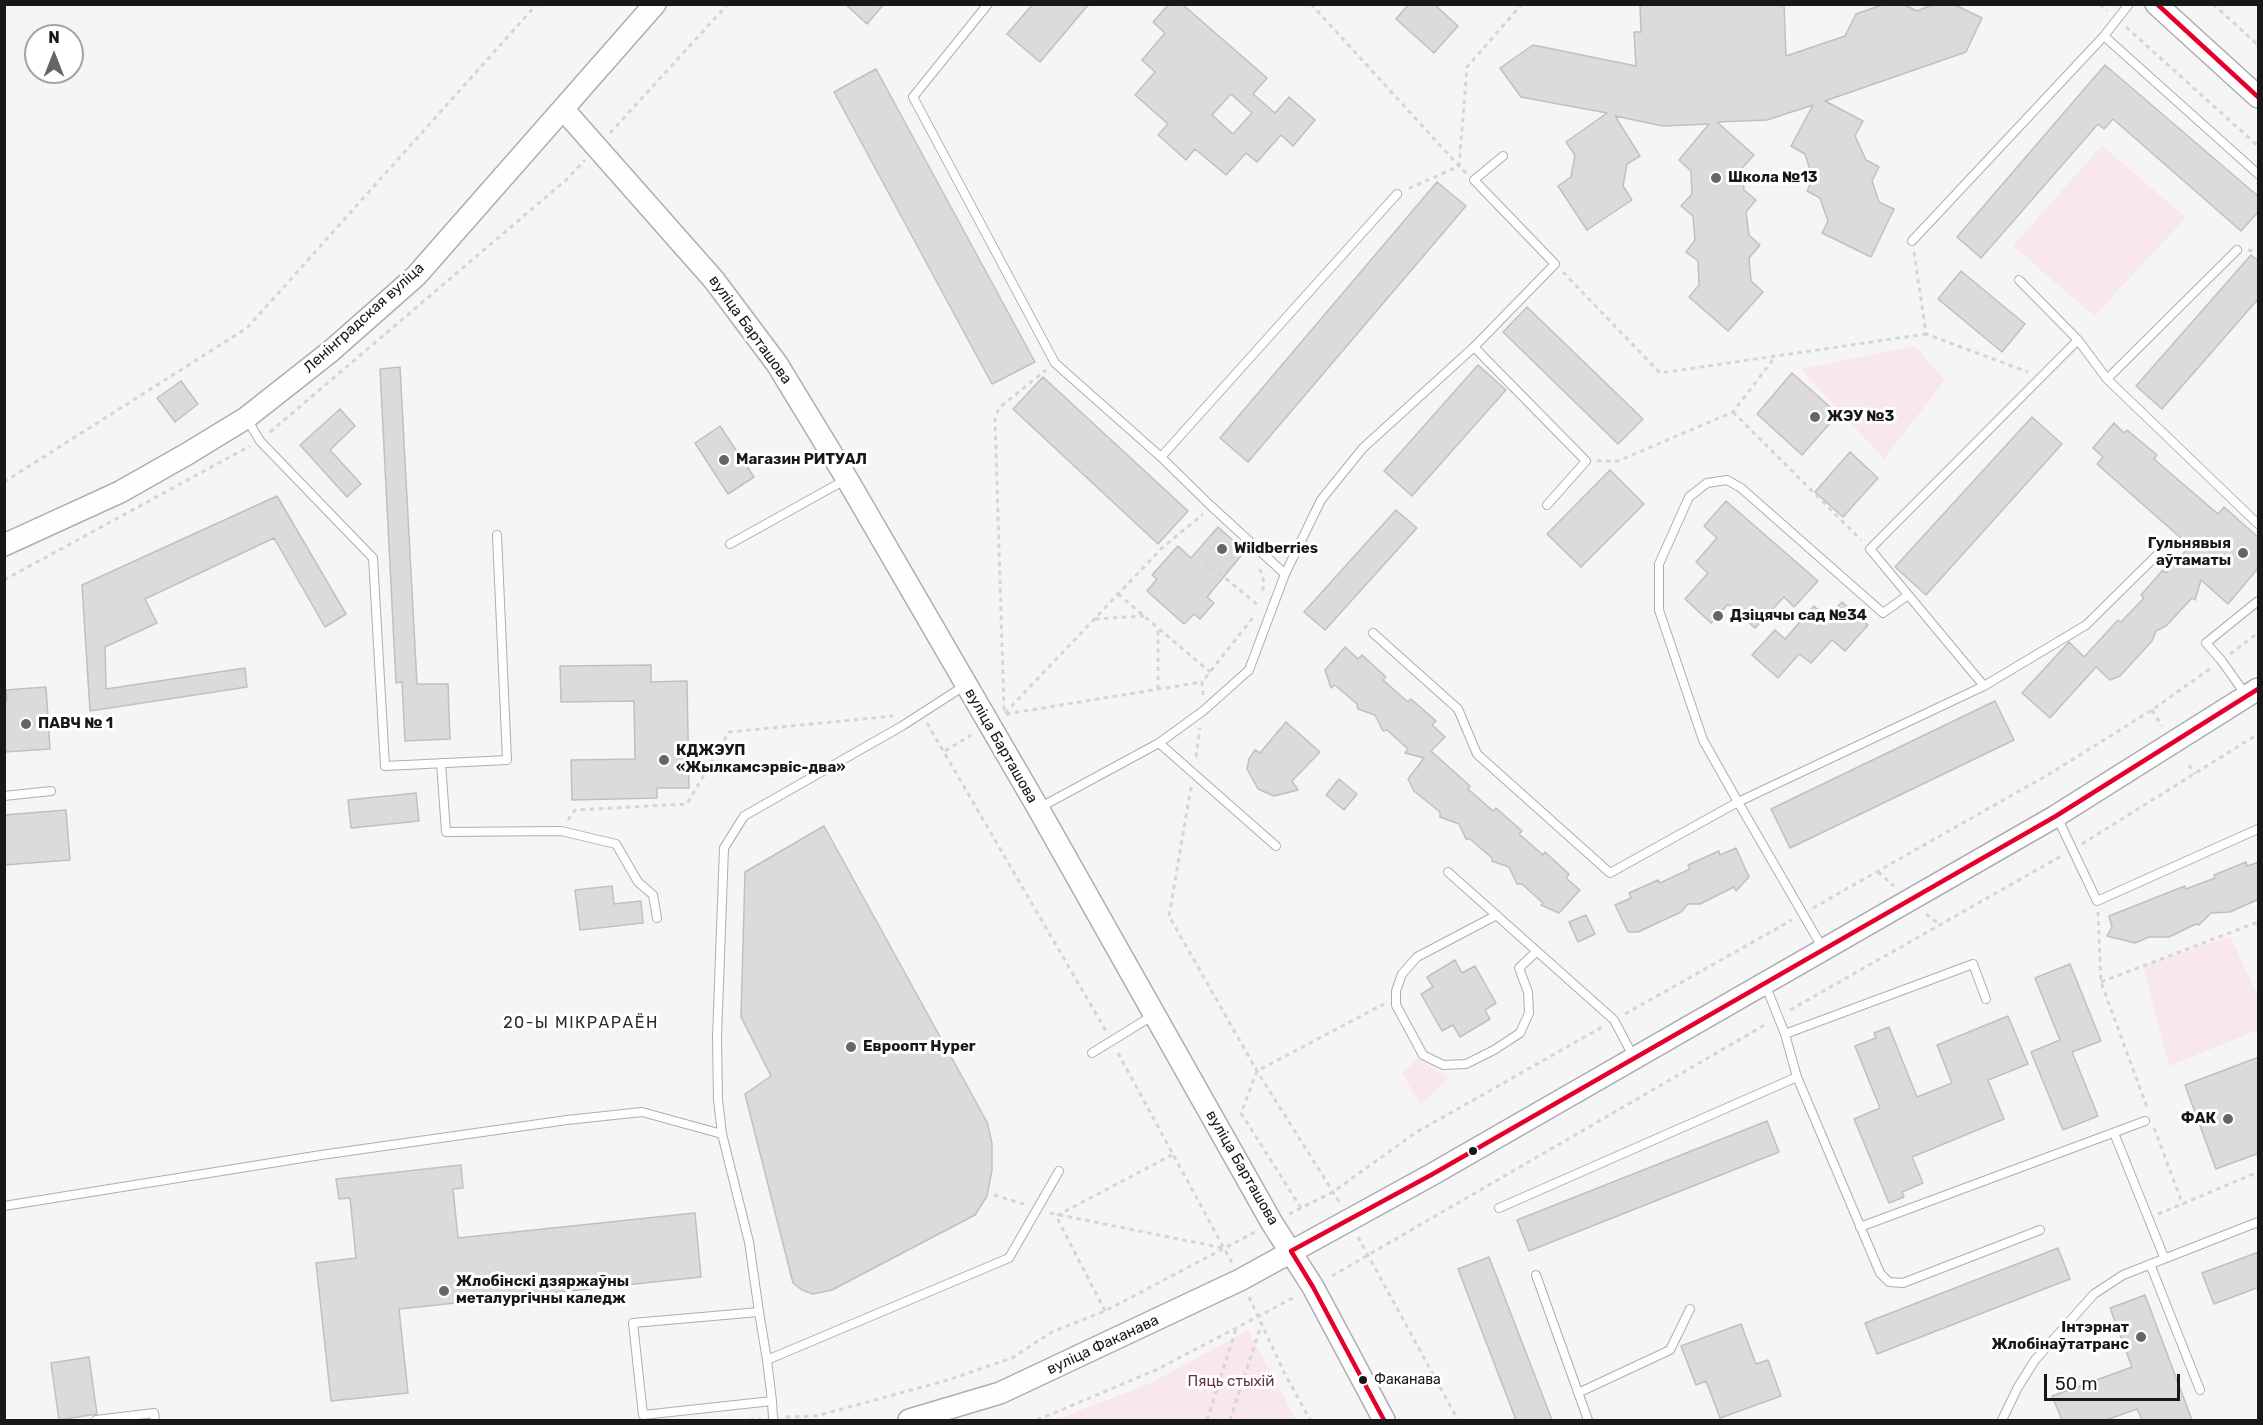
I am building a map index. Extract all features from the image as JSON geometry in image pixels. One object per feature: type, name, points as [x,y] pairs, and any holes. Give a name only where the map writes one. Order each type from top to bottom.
[{"type":"main road","name":"Ленінградская вуліца","points":[[4,545],[120,492],[246,417],[331,351],[416,276],[655,4]]},
{"type":"main road","points":[[2156,4],[2259,97]]},
{"type":"main road","name":"вуліца Барташова","points":[[563,109],[598,146],[728,298],[777,364],[847,479],[1038,808],[1272,1223],[1313,1287],[1384,1420]]},
{"type":"main road","name":"вуліца Факанава","points":[[909,1420],[1000,1393],[1240,1280],[1431,1175],[2056,816],[2253,693]]},
{"type":"lane","points":[[988,4],[913,97],[1055,363],[1161,457],[1286,574]]},
{"type":"lane","points":[[1912,241],[2104,36],[2129,4]]},
{"type":"lane","points":[[2104,36],[2259,174]]},
{"type":"lane","points":[[1038,808],[1159,743],[1203,711],[1249,670],[1286,574],[1321,500],[1363,448],[1474,347],[1555,264],[1474,180],[1503,156]]},
{"type":"lane","points":[[1161,457],[1397,194]]},
{"type":"lane","points":[[2107,379],[2237,250]]},
{"type":"lane","points":[[2019,280],[2078,340],[2107,379],[2259,524]]},
{"type":"lane","points":[[1984,686],[1870,549],[2078,340]]},
{"type":"lane","points":[[1474,347],[1586,461],[1547,505]]},
{"type":"lane","points":[[246,417],[260,441],[373,558],[385,766],[507,760],[497,535]]},
{"type":"lane","points":[[730,544],[847,479]]},
{"type":"lane","points":[[1823,949],[1703,740],[1659,610],[1659,564],[1689,497],[1707,483],[1727,480],[1741,488],[1883,613],[1908,595]]},
{"type":"lane","points":[[1373,633],[1458,709],[1477,754],[1610,873],[1738,802],[1984,686],[2086,625],[2162,550]]},
{"type":"lane","points":[[2253,693],[2205,643],[2259,601]]},
{"type":"lane","points":[[773,1419],[767,1360],[749,1242],[722,1134],[718,1100],[717,1037],[724,848],[744,816],[921,714],[965,685]]},
{"type":"lane","points":[[1159,743],[1276,846]]},
{"type":"lane","points":[[441,763],[446,832],[561,831],[616,844],[638,882],[653,895],[657,918]]},
{"type":"lane","points":[[4,796],[51,791]]},
{"type":"lane","points":[[2056,816],[2097,901],[2259,829]]},
{"type":"lane","points":[[1448,872],[1614,1020],[1633,1057]]},
{"type":"lane","points":[[1495,916],[1417,957],[1402,974],[1396,991],[1396,1005],[1423,1055],[1443,1065],[1466,1064],[1520,1033],[1529,1013],[1528,992],[1519,968],[1536,952]]},
{"type":"lane","points":[[1785,1034],[1972,964],[1986,999]]},
{"type":"lane","points":[[1764,982],[1785,1034],[1797,1077],[1880,1273],[1889,1282],[1903,1283],[2040,1230]]},
{"type":"lane","points":[[1092,1053],[1155,1014]]},
{"type":"lane","points":[[1499,1208],[1797,1077]]},
{"type":"lane","points":[[4,1206],[321,1155],[632,1113],[642,1112],[722,1134]]},
{"type":"lane","points":[[1860,1227],[2145,1120]]},
{"type":"lane","points":[[2114,1133],[2164,1257]]},
{"type":"lane","points":[[767,1360],[1009,1258],[1059,1171]]},
{"type":"lane","points":[[2002,1420],[2018,1387],[2035,1360],[2094,1294],[2123,1275],[2164,1257],[2259,1222]]},
{"type":"lane","points":[[2150,1264],[2200,1390]]},
{"type":"lane","points":[[1536,1275],[1588,1420]]},
{"type":"lane","points":[[1578,1393],[1670,1350],[1690,1309]]},
{"type":"lane","points":[[759,1312],[633,1323],[643,1414],[772,1401]]},
{"type":"lane","points":[[96,1420],[154,1413],[155,1420]]},
{"type":"path","points":[[4,482],[247,328],[537,4]]},
{"type":"path","points":[[598,146],[728,4]]},
{"type":"path","points":[[1311,4],[1474,180]]},
{"type":"path","points":[[1459,166],[1467,67],[1522,4]]},
{"type":"path","points":[[2100,4],[2259,146]]},
{"type":"path","points":[[2212,4],[2259,45]]},
{"type":"path","points":[[1397,194],[1459,166]]},
{"type":"path","points":[[1912,241],[1926,334]]},
{"type":"path","points":[[1555,264],[1660,373],[1926,334],[2041,377]]},
{"type":"path","points":[[1586,461],[1618,461],[1732,412],[1777,356]]},
{"type":"path","points":[[1004,715],[995,418],[999,408],[1055,363]]},
{"type":"path","points":[[1732,412],[1870,549]]},
{"type":"path","points":[[1004,715],[1161,549],[1206,513]]},
{"type":"path","points":[[1205,561],[1260,607]]},
{"type":"path","points":[[1118,594],[1210,672]]},
{"type":"path","points":[[1093,619],[1144,616]]},
{"type":"path","points":[[1158,627],[1158,689]]},
{"type":"path","points":[[1289,1214],[1333,1192],[1415,1133],[2051,773],[2151,710],[2259,633]]},
{"type":"path","points":[[1004,715],[1202,682]]},
{"type":"path","points":[[2151,710],[2163,727]]},
{"type":"path","points":[[561,831],[575,810],[687,804],[729,732],[921,714],[1111,1040],[1232,1265]]},
{"type":"path","points":[[1332,1276],[1939,924],[2073,849],[2259,734]]},
{"type":"path","points":[[944,752],[972,735]]},
{"type":"path","points":[[2189,765],[2195,774]]},
{"type":"path","points":[[1878,872],[1895,887]]},
{"type":"path","points":[[2097,901],[2101,982],[2182,1205]]},
{"type":"path","points":[[1923,911],[1939,924]]},
{"type":"path","points":[[2101,982],[2259,922]]},
{"type":"path","points":[[1301,1208],[1241,1113],[1257,1071],[1396,998]]},
{"type":"path","points":[[1056,1216],[1173,1155]]},
{"type":"path","points":[[2148,1218],[2259,1172]]},
{"type":"path","points":[[994,1195],[1056,1216],[1224,1248]]},
{"type":"path","points":[[1056,1216],[1105,1311]]},
{"type":"path","points":[[750,1420],[816,1418],[948,1380],[1011,1358],[1052,1332],[1105,1311],[1255,1232]]},
{"type":"path","points":[[1356,1233],[1458,1420]]},
{"type":"path","points":[[1248,1296],[1310,1420]]},
{"type":"path","points":[[1038,1420],[1156,1370],[1293,1298]]},
{"type":"path","points":[[1230,1420],[1262,1324]]},
{"type":"path","points":[[1207,1420],[1236,1329]]},
{"type":"green space","points":[[2102,145],[2186,218],[2094,316],[2013,246]]},
{"type":"green space","points":[[1915,346],[1945,380],[1884,459],[1801,369]]},
{"type":"green space","points":[[2230,936],[2258,996],[2258,1030],[2169,1066],[2143,966]]},
{"type":"green space","points":[[1418,1058],[1449,1078],[1421,1105],[1402,1074]]},
{"type":"green space","name":"Пяць стыхій","points":[[1248,1330],[1296,1420],[1055,1420],[1151,1383]]},
{"type":"building","points":[[845,4],[884,4],[867,24]]},
{"type":"building","points":[[1033,4],[1089,4],[1040,62],[1007,34]]},
{"type":"building","points":[[1169,4],[1182,4],[1267,78],[1253,94],[1275,113],[1289,97],[1315,120],[1293,146],[1281,135],[1257,162],[1246,153],[1226,175],[1195,149],[1186,160],[1158,135],[1168,124],[1135,95],[1155,72],[1142,60],[1165,33],[1153,22]],"holes":[[[1231,94],[1252,113],[1233,134],[1212,115]]]},
{"type":"building","points":[[1409,4],[1434,4],[1458,26],[1434,53],[1396,19]]},
{"type":"building","points":[[1640,4],[1784,4],[1786,56],[1845,36],[1856,14],[1885,4],[1903,4],[1917,11],[1934,4],[1953,4],[1982,18],[1966,52],[1825,101],[1863,121],[1855,136],[1866,160],[1879,167],[1872,181],[1879,202],[1894,209],[1871,257],[1822,233],[1828,221],[1820,198],[1807,191],[1813,179],[1805,154],[1791,146],[1813,105],[1767,120],[1717,122],[1754,155],[1742,168],[1744,190],[1756,200],[1746,212],[1749,235],[1760,245],[1749,258],[1751,281],[1763,292],[1728,331],[1689,297],[1699,285],[1698,261],[1686,252],[1695,240],[1693,216],[1681,206],[1692,194],[1691,171],[1679,160],[1709,124],[1663,126],[1615,116],[1640,156],[1627,164],[1623,186],[1632,200],[1587,230],[1558,186],[1571,177],[1575,155],[1566,142],[1607,113],[1521,97],[1500,68],[1533,45],[1636,66],[1634,32],[1641,32]]},
{"type":"building","points":[[2105,65],[2259,197],[2259,211],[2241,231],[2113,119],[2104,129],[2098,124],[1981,258],[1957,237]]},
{"type":"building","points":[[876,69],[1035,362],[992,384],[834,92]]},
{"type":"building","points":[[1437,182],[1466,206],[1248,462],[1220,438]]},
{"type":"building","points":[[2251,255],[2259,261],[2259,298],[2162,409],[2136,386]]},
{"type":"building","points":[[1961,271],[2025,324],[2002,352],[1938,299]]},
{"type":"building","points":[[1527,307],[1643,419],[1618,444],[1503,332]]},
{"type":"building","points":[[1478,365],[1506,390],[1412,496],[1384,471]]},
{"type":"building","points":[[400,367],[417,684],[448,684],[450,739],[405,741],[402,682],[396,683],[380,369]]},
{"type":"building","points":[[1792,373],[1838,414],[1802,455],[1757,414]]},
{"type":"building","points":[[1043,377],[1188,511],[1158,544],[1013,409]]},
{"type":"building","points":[[181,381],[198,404],[175,422],[157,398]]},
{"type":"building","points":[[340,409],[355,426],[330,450],[361,484],[347,497],[300,445]]},
{"type":"building","points":[[2032,417],[2062,444],[1926,595],[1895,567]]},
{"type":"building","points":[[2114,423],[2124,433],[2127,430],[2157,455],[2154,459],[2218,514],[2224,507],[2259,538],[2259,567],[2228,604],[2201,580],[2195,600],[2192,598],[2166,626],[2156,631],[2152,641],[2120,676],[2110,680],[2096,667],[2050,718],[2022,693],[2069,642],[2084,657],[2118,620],[2121,622],[2144,598],[2141,595],[2163,570],[2166,573],[2190,546],[2097,464],[2103,457],[2093,448]]},
{"type":"building","name":"Магазин РИТУАЛ","points":[[720,426],[754,477],[728,494],[695,443]]},
{"type":"building","points":[[1850,452],[1878,478],[1843,517],[1815,492]]},
{"type":"building","points":[[1610,470],[1644,504],[1581,567],[1547,534]]},
{"type":"building","points":[[277,496],[346,614],[325,627],[274,538],[145,599],[157,623],[105,647],[106,689],[245,668],[247,687],[90,711],[82,585]]},
{"type":"building","points":[[1726,501],[1818,581],[1794,607],[1784,597],[1755,628],[1728,604],[1711,623],[1685,599],[1708,573],[1696,562],[1717,538],[1704,526]]},
{"type":"building","points":[[1396,510],[1417,528],[1325,630],[1304,612]]},
{"type":"building","name":"Wildberries","points":[[1218,527],[1245,551],[1207,597],[1214,603],[1200,619],[1194,614],[1184,624],[1147,591],[1157,579],[1152,575],[1178,546],[1191,558]]},
{"type":"building","points":[[1842,602],[1868,625],[1845,651],[1832,640],[1811,663],[1799,654],[1778,678],[1752,655],[1775,630],[1785,639],[1814,606],[1827,618]]},
{"type":"building","points":[[1345,647],[1358,659],[1362,655],[1386,677],[1383,680],[1408,702],[1411,699],[1436,721],[1432,725],[1445,737],[1431,751],[1470,786],[1468,789],[1493,811],[1496,808],[1522,831],[1519,834],[1543,855],[1545,852],[1569,874],[1566,878],[1580,890],[1559,913],[1541,905],[1543,903],[1522,884],[1517,884],[1509,867],[1492,861],[1492,858],[1470,839],[1466,839],[1459,824],[1440,817],[1440,812],[1414,791],[1408,779],[1424,758],[1405,753],[1408,749],[1387,730],[1383,731],[1375,715],[1358,709],[1357,704],[1335,685],[1331,688],[1325,670]]},
{"type":"building","points":[[651,665],[651,682],[687,681],[689,788],[657,788],[657,798],[572,800],[571,760],[635,759],[634,701],[561,702],[560,666]]},
{"type":"building","name":"ПАВЧ № 1","points":[[46,687],[50,749],[4,752],[6,690]]},
{"type":"building","points":[[1995,701],[2014,740],[1790,848],[1771,809]]},
{"type":"building","points":[[1286,722],[1320,752],[1292,781],[1298,790],[1274,796],[1258,789],[1247,769],[1249,759],[1255,750],[1260,753]]},
{"type":"building","points":[[1339,779],[1357,794],[1344,810],[1326,795]]},
{"type":"building","points":[[416,793],[419,821],[351,828],[348,800]]},
{"type":"building","points":[[66,810],[70,860],[4,865],[4,815]]},
{"type":"building","name":"Евроопт Hyper","points":[[824,826],[987,1122],[992,1143],[992,1170],[987,1196],[975,1215],[832,1290],[813,1294],[793,1283],[745,1094],[771,1076],[741,1017],[745,872]]},
{"type":"building","points":[[1736,848],[1749,877],[1736,891],[1734,887],[1700,904],[1688,904],[1681,912],[1638,932],[1628,932],[1615,905],[1631,898],[1629,893],[1658,880],[1660,883],[1690,869],[1688,865],[1719,851],[1720,855]]},
{"type":"building","points":[[2246,862],[2247,866],[2259,862],[2259,899],[2230,912],[2211,913],[2199,925],[2196,924],[2169,937],[2149,937],[2135,943],[2107,936],[2112,927],[2109,916],[2185,886],[2186,889],[2215,878],[2214,875]]},
{"type":"building","points":[[612,886],[614,904],[641,901],[643,923],[580,930],[575,890]]},
{"type":"building","points":[[1586,915],[1595,934],[1578,942],[1569,922]]},
{"type":"building","points":[[1455,960],[1462,973],[1475,966],[1496,1003],[1485,1010],[1490,1019],[1460,1037],[1453,1025],[1442,1031],[1421,994],[1433,987],[1427,977]]},
{"type":"building","points":[[2070,964],[2101,1041],[2072,1052],[2098,1116],[2063,1130],[2031,1052],[2060,1040],[2035,978]]},
{"type":"building","points":[[2008,1016],[2028,1064],[1988,1080],[2004,1119],[1912,1157],[1923,1183],[1902,1192],[1904,1197],[1889,1203],[1854,1119],[1880,1108],[1855,1046],[1876,1038],[1874,1033],[1889,1027],[1917,1097],[1952,1083],[1937,1045]]},
{"type":"building","name":"ФАК","points":[[2259,1057],[2259,1153],[2216,1169],[2185,1085]]},
{"type":"building","points":[[1767,1121],[1779,1152],[1529,1251],[1517,1220]]},
{"type":"building","name":"Жлобінскі дзяржаўны металургічны каледж","points":[[461,1165],[463,1188],[453,1189],[458,1238],[695,1213],[701,1277],[399,1309],[408,1393],[331,1401],[316,1263],[356,1258],[350,1198],[339,1199],[336,1179]]},
{"type":"building","points":[[2058,1248],[2070,1279],[1877,1354],[1865,1323]]},
{"type":"building","points":[[2259,1252],[2259,1287],[2214,1304],[2202,1273]]},
{"type":"building","points":[[1489,1257],[1552,1420],[1516,1420],[1458,1269]]},
{"type":"building","name":"Інтэрнат Жлобінаўтатранс","points":[[2145,1295],[2192,1420],[2142,1420],[2137,1409],[2106,1420],[2062,1420],[2052,1396],[2132,1367],[2110,1308]]},
{"type":"building","points":[[1741,1324],[1756,1364],[1768,1360],[1781,1396],[1720,1418],[1706,1381],[1696,1385],[1681,1346]]},
{"type":"building","points":[[89,1357],[97,1414],[59,1420],[51,1363]]},
{"type":"transit line","points":[[2157,4],[2258,97]]},
{"type":"transit line","points":[[1291,1251],[1431,1175],[2056,816],[2258,689]]},
{"type":"transit line","points":[[1291,1251],[1313,1287],[1384,1420]]},
{"type":"place","name":"Школа №13","points":[[1716,178]]},
{"type":"place","name":"ЖЭУ №3","points":[[1815,417]]},
{"type":"place","name":"Магазин РИТУАЛ","points":[[724,460]]},
{"type":"place","name":"Wildberries","points":[[1222,549]]},
{"type":"place","name":"Гульнявыя аўтаматы","points":[[2243,553]]},
{"type":"place","name":"Дзіцячы сад №34","points":[[1718,616]]},
{"type":"place","name":"ПАВЧ № 1","points":[[26,724]]},
{"type":"place","name":"КДЖЭУП «Жылкамсэрвіс-два»","points":[[664,760]]},
{"type":"place","name":"Евроопт Hyper","points":[[851,1047]]},
{"type":"place","name":"ФАК","points":[[2228,1119]]},
{"type":"place","name":"Жлобінскі дзяржаўны металургічны каледж","points":[[444,1291]]},
{"type":"place","name":"Інтэрнат Жлобінаўтатранс","points":[[2141,1337]]},
{"type":"place","name":"Факанава","points":[[1363,1380]]},
{"type":"district","name":"20-Ы МІКРАРАЁН","points":[[581,1023]]}]
